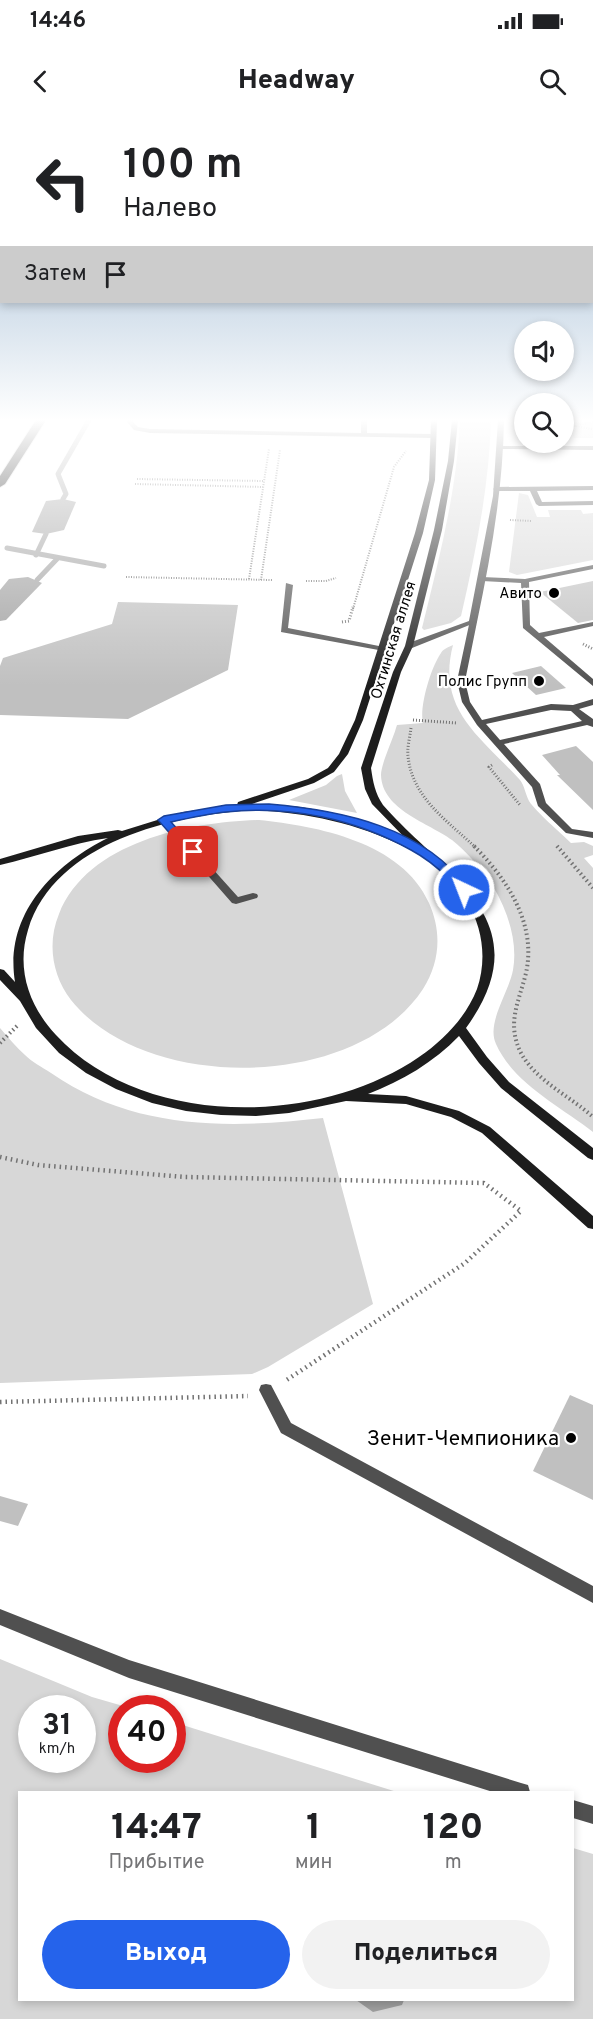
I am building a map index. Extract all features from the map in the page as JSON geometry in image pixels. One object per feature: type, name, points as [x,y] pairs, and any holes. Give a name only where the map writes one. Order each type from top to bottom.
[{"type":"street","name":"Охтинская аллея","points":[[226,809],[301,785],[331,770],[343,754],[359,720],[374,669],[384,649],[425,509]]},
{"type":"street","name":"Охтинская аллея","points":[[425,853],[376,803],[368,785],[366,768],[381,727],[396,672],[409,646],[442,509]]},
{"type":"street","points":[[493,509],[482,579],[461,681],[466,702],[497,743],[537,786],[541,804],[569,831],[593,835]]},
{"type":"street","points":[[482,579],[525,581],[593,567]]},
{"type":"street","points":[[525,581],[526,626],[593,683]]},
{"type":"street","points":[[290,585],[284,630],[384,649]]},
{"type":"street","points":[[409,646],[473,622]]},
{"type":"street","points":[[538,636],[593,624]]},
{"type":"street","points":[[482,725],[550,707],[573,708],[593,702]]},
{"type":"street","points":[[573,708],[592,723]]},
{"type":"street","points":[[497,743],[592,723]]},
{"type":"street","points":[[269,807],[322,813],[353,820],[392,834],[425,853],[453,876],[474,903],[486,933],[488,965],[479,997],[460,1028],[430,1057],[390,1081],[342,1098],[289,1109],[234,1111],[179,1104],[129,1090],[86,1069],[53,1042],[30,1012],[18,973],[18,948],[25,924],[37,902],[54,880],[100,845],[164,820],[226,809],[269,807]]},
{"type":"street","points":[[164,820],[236,901],[253,896]]},
{"type":"street","points":[[0,862],[78,839],[129,832]]},
{"type":"street","points":[[0,973],[24,998]]},
{"type":"street","points":[[460,1028],[483,1060],[505,1084],[593,1155]]},
{"type":"street","points":[[342,1098],[406,1100],[455,1114],[486,1130],[593,1224]]},
{"type":"street","points":[[266,1390],[286,1428],[593,1595]]},
{"type":"street","points":[[0,1617],[129,1669],[518,1791]]},
{"type":"street","points":[[574,1809],[593,1815]]},
{"type":"path","points":[[249,579],[260,509]]},
{"type":"path","points":[[261,580],[271,509]]},
{"type":"path","points":[[338,623],[349,621],[382,509]]},
{"type":"path","points":[[126,577],[280,580]]},
{"type":"path","points":[[302,580],[326,581],[336,578]]},
{"type":"path","points":[[583,644],[593,649]]},
{"type":"path","points":[[413,720],[482,725]]},
{"type":"path","points":[[0,1157],[38,1165],[185,1178],[484,1183],[521,1211],[465,1263],[349,1337],[291,1378],[252,1396],[0,1402]]},
{"type":"shaded area","points":[[43,509],[73,509],[64,530],[46,534],[32,532]]},
{"type":"shaded area","points":[[449,509],[482,509],[461,616],[451,623],[424,630],[422,628]]},
{"type":"shaded area","points":[[517,509],[534,509],[537,517],[550,517],[548,510],[581,510],[583,514],[593,513],[593,560],[517,575],[509,572]]},
{"type":"shaded area","points":[[28,577],[42,583],[6,620],[0,621],[0,590],[9,579]]},
{"type":"shaded area","points":[[453,645],[449,668],[451,687],[456,705],[466,721],[477,736],[520,780],[532,806],[571,843],[584,842],[593,846],[593,855],[584,858],[593,868],[593,1132],[526,1083],[504,1058],[496,1044],[494,1027],[511,979],[514,949],[511,927],[494,888],[480,868],[458,845],[408,814],[389,798],[383,787],[382,770],[397,725],[423,723],[424,698],[433,668],[442,652]]},
{"type":"shaded area","points":[[342,774],[345,791],[357,813],[289,800],[326,785]]},
{"type":"shaded area","points":[[259,820],[306,827],[356,841],[399,865],[416,882],[429,903],[437,936],[436,958],[423,989],[392,1023],[350,1047],[302,1062],[250,1068],[197,1064],[148,1052],[105,1030],[71,1000],[59,980],[53,958],[55,925],[73,889],[93,869],[117,853],[144,840],[203,825]]},
{"type":"shaded area","points":[[0,1028],[31,1060],[83,1092],[115,1106],[182,1121],[217,1124],[252,1124],[323,1118],[373,1304],[268,1367],[252,1374],[0,1383]]},
{"type":"shaded area","points":[[0,1659],[87,1695],[18,1695],[18,1773],[96,1773],[96,1698],[108,1702],[108,1773],[186,1773],[186,1726],[394,1791],[18,1791],[18,2001],[574,2001],[574,1848],[593,1854],[593,2019],[0,2019]]},
{"type":"shaded area","points":[[357,2001],[404,2001],[402,2005],[373,2012]]},
{"type":"building","points":[[593,581],[593,620],[578,623],[540,592]]},
{"type":"building","points":[[118,602],[238,605],[228,670],[128,719],[0,715],[0,666],[3,658],[112,624]]},
{"type":"building","name":"Полис Групп","points":[[541,666],[566,688],[536,695],[512,673]]},
{"type":"building","points":[[576,746],[593,762],[593,810],[557,775],[560,775],[542,755]]},
{"type":"building","name":"Зенит-Чемпионика","points":[[570,1395],[593,1405],[593,1500],[533,1471]]},
{"type":"building","points":[[0,1496],[28,1504],[18,1526],[0,1521]]},
{"type":"waterway","points":[[37,554],[46,534]]},
{"type":"waterway","points":[[7,548],[37,554]]},
{"type":"waterway","points":[[37,554],[104,566]]},
{"type":"waterway","points":[[37,580],[57,559]]},
{"type":"place","name":"Авито","points":[[554,593]]},
{"type":"place","name":"Полис Групп","points":[[539,681]]},
{"type":"place","name":"Зенит-Чемпионика","points":[[571,1438]]},
{"type":"route","points":[[193,852],[164,820],[226,809],[269,807],[312,811],[353,820],[392,834],[425,853],[453,876],[464,890]]}]
